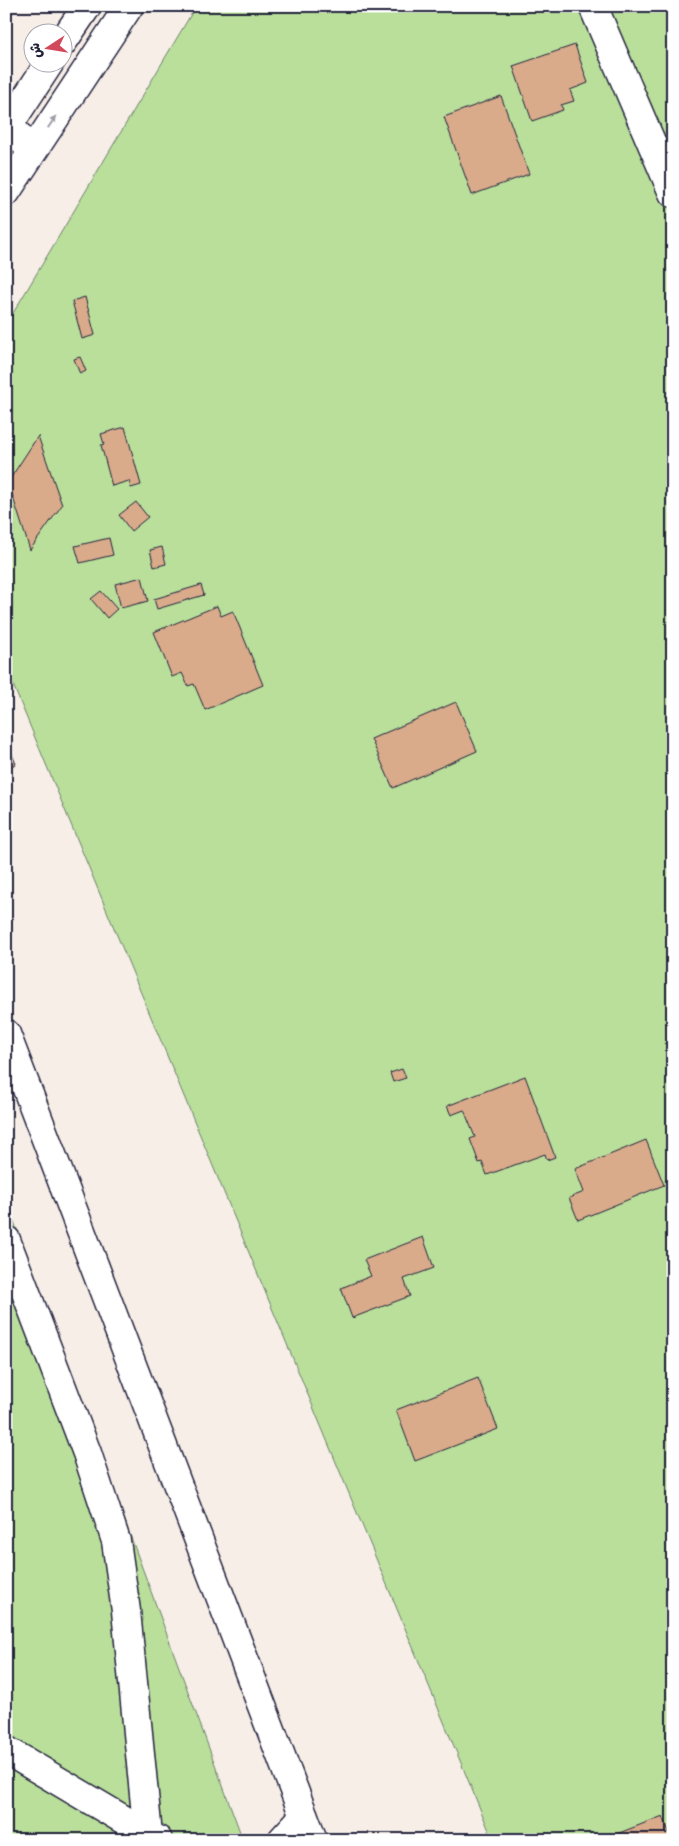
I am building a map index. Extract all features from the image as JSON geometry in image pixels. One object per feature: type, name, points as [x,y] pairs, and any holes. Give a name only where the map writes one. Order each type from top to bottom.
[{"type":"main road","points":[[72,28],[87,6]]},
{"type":"main road","points":[[6,192],[129,6]]},
{"type":"main road","points":[[593,6],[673,193]]},
{"type":"main road","points":[[32,151],[7,126],[43,72]]},
{"type":"main road","points":[[6,1034],[309,1828],[282,1840]]},
{"type":"main road","points":[[6,1240],[87,1453],[116,1542],[153,1837]]},
{"type":"main road","points":[[6,1750],[153,1837]]},
{"type":"green space","points":[[196,6],[673,6],[673,1840],[493,1840],[6,668],[6,325]]},
{"type":"green space","points":[[6,1200],[243,1840],[6,1840]]},
{"type":"building","points":[[575,45],[588,83],[570,90],[574,101],[561,105],[563,110],[532,121],[513,66]]},
{"type":"building","points":[[501,96],[529,174],[472,195],[444,117]]},
{"type":"building","points":[[85,297],[95,335],[82,339],[72,301]]},
{"type":"building","points":[[80,357],[86,371],[80,374],[74,359]]},
{"type":"building","points":[[125,427],[141,485],[131,488],[129,481],[112,486],[101,445],[104,444],[101,434]]},
{"type":"building","points":[[38,436],[62,505],[30,550],[8,482]]},
{"type":"building","points":[[136,502],[148,517],[131,531],[119,515]]},
{"type":"building","points":[[109,538],[113,555],[80,563],[75,546]]},
{"type":"building","points":[[162,547],[166,564],[154,567],[150,550]]},
{"type":"building","points":[[142,577],[148,601],[121,608],[115,584]]},
{"type":"building","points":[[201,585],[204,595],[157,609],[154,599]]},
{"type":"building","points":[[101,591],[117,609],[107,618],[91,599]]},
{"type":"building","points":[[217,606],[221,616],[233,611],[263,685],[205,710],[194,684],[188,686],[182,673],[172,677],[154,632]]},
{"type":"building","points":[[456,702],[477,751],[393,788],[371,739]]},
{"type":"building","points":[[6,740],[16,764],[6,768]]},
{"type":"building","points":[[402,1069],[406,1078],[393,1082],[390,1073]]},
{"type":"building","points":[[525,1076],[555,1157],[547,1160],[545,1154],[487,1175],[482,1162],[479,1163],[470,1139],[475,1137],[464,1110],[451,1115],[447,1106]]},
{"type":"building","points":[[646,1140],[664,1185],[578,1220],[569,1198],[584,1192],[575,1169]]},
{"type":"building","points":[[423,1237],[434,1268],[404,1279],[410,1296],[352,1318],[341,1288],[371,1276],[364,1260]]},
{"type":"building","points":[[478,1378],[498,1429],[415,1461],[396,1410]]},
{"type":"building","points":[[663,1816],[672,1840],[601,1840]]}]
